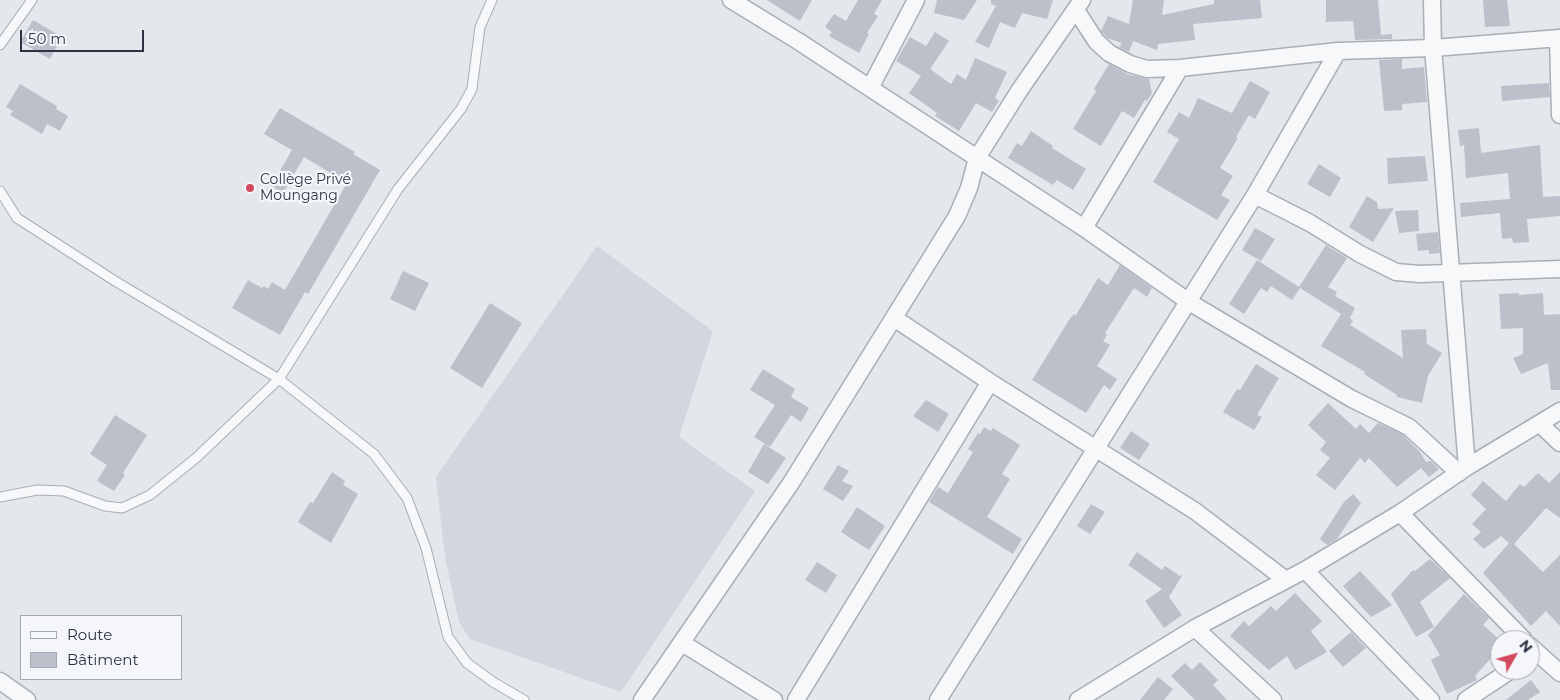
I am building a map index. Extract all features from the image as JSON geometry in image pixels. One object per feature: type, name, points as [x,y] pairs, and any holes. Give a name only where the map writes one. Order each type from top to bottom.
[{"type":"street","points":[[731,0],[798,41],[1084,228],[1189,302],[1352,399],[1409,427],[1463,470]]},
{"type":"street","points":[[870,88],[916,0]]},
{"type":"street","points":[[1432,0],[1433,48],[1452,272],[1463,470]]},
{"type":"street","points":[[1079,5],[1096,42],[1109,53],[1130,64],[1147,69],[1180,68],[1338,51],[1433,48],[1559,38],[1560,114]]},
{"type":"street","points":[[642,700],[791,483],[957,216],[969,188],[977,158],[1019,91],[1079,5]]},
{"type":"street","points":[[938,700],[1255,195],[1338,51]]},
{"type":"street","points":[[1084,228],[1180,68]]},
{"type":"street","points":[[1255,195],[1310,223],[1360,254],[1396,272],[1420,274],[1560,269]]},
{"type":"street","points":[[894,318],[990,382],[1195,511],[1286,580]]},
{"type":"street","points":[[796,700],[990,382]]},
{"type":"street","points":[[1078,700],[1195,628],[1305,570],[1560,411]]},
{"type":"street","points":[[1540,424],[1560,443]]},
{"type":"street","points":[[1400,512],[1514,630]]},
{"type":"street","points":[[1305,570],[1431,700]]},
{"type":"street","points":[[1195,628],[1273,700]]},
{"type":"street","points":[[682,643],[774,700]]},
{"type":"street","points":[[1540,658],[1560,673]]},
{"type":"street","points":[[1466,700],[1496,680]]},
{"type":"street","points":[[0,681],[27,700]]},
{"type":"lane","points":[[0,45],[32,0]]},
{"type":"lane","points":[[0,497],[37,490],[64,491],[105,506],[122,508],[150,495],[196,458],[279,379],[398,189],[461,109],[472,90],[480,27],[492,0]]},
{"type":"lane","points":[[0,191],[17,218],[115,281],[279,379],[374,454],[407,498],[426,548],[448,637],[467,662],[493,682],[524,700]]},
{"type":"shaded area","points":[[597,246],[713,331],[679,437],[755,491],[621,692],[470,639],[459,622],[445,557],[436,477]]},
{"type":"building","points":[[767,0],[812,0],[800,21]]},
{"type":"building","points":[[858,0],[882,0],[874,14],[878,16],[867,33],[869,34],[859,53],[829,36],[832,32],[825,27],[834,14],[846,21]]},
{"type":"building","points":[[937,0],[977,0],[964,20],[934,13]]},
{"type":"building","points":[[991,0],[1053,0],[1047,19],[1022,13],[1015,28],[1000,22],[989,48],[975,42],[996,6],[991,4]]},
{"type":"building","points":[[1133,0],[1164,0],[1162,15],[1214,4],[1214,0],[1260,0],[1262,18],[1193,24],[1195,40],[1158,44],[1157,50],[1133,41],[1129,52],[1119,47],[1122,43],[1107,38],[1101,31],[1108,16],[1129,24]]},
{"type":"building","points":[[1326,0],[1378,0],[1381,35],[1392,34],[1392,39],[1355,40],[1353,21],[1326,22]]},
{"type":"building","points":[[1483,0],[1507,0],[1510,26],[1485,27]]},
{"type":"building","points":[[33,20],[62,37],[50,59],[20,42]]},
{"type":"building","points":[[935,32],[949,41],[930,69],[951,84],[957,74],[966,80],[975,58],[1007,72],[995,98],[999,101],[992,112],[976,103],[959,131],[935,116],[937,113],[909,93],[921,76],[896,61],[910,37],[926,46]]},
{"type":"building","points":[[1402,59],[1402,69],[1424,67],[1427,102],[1402,104],[1402,110],[1384,111],[1379,60]]},
{"type":"building","points":[[1109,64],[1127,74],[1149,79],[1152,93],[1147,101],[1145,100],[1134,118],[1122,111],[1101,146],[1073,129],[1096,91],[1094,89]]},
{"type":"building","points":[[1250,81],[1270,92],[1255,119],[1249,115],[1220,168],[1233,176],[1221,195],[1230,200],[1217,220],[1153,182],[1179,139],[1167,132],[1179,112],[1189,118],[1198,98],[1232,113]]},
{"type":"building","points":[[1549,83],[1550,97],[1502,101],[1501,86]]},
{"type":"building","points":[[20,84],[57,106],[56,109],[68,116],[60,131],[47,124],[42,134],[10,115],[13,111],[6,107]]},
{"type":"building","points":[[280,108],[355,152],[353,154],[380,170],[308,294],[305,292],[280,335],[232,308],[248,280],[262,288],[264,286],[268,289],[272,282],[285,290],[347,183],[304,157],[283,193],[271,186],[292,150],[264,134]]},
{"type":"building","points":[[1479,128],[1481,153],[1540,145],[1543,197],[1560,196],[1560,216],[1527,219],[1529,242],[1513,243],[1512,238],[1502,239],[1500,213],[1461,217],[1460,203],[1510,199],[1508,173],[1466,178],[1464,145],[1460,146],[1458,130]]},
{"type":"building","points":[[1031,131],[1053,146],[1052,148],[1086,169],[1073,190],[1057,180],[1053,185],[1008,158],[1017,143],[1022,146]]},
{"type":"building","points":[[1425,156],[1428,181],[1388,184],[1387,158]]},
{"type":"building","points":[[1319,164],[1341,178],[1330,197],[1307,184]]},
{"type":"building","points":[[1367,196],[1377,202],[1378,209],[1394,208],[1373,242],[1349,227]]},
{"type":"building","points":[[1418,210],[1419,231],[1399,233],[1395,211]]},
{"type":"building","points":[[1255,228],[1275,239],[1261,261],[1242,250]]},
{"type":"building","points":[[1438,232],[1440,253],[1429,254],[1429,250],[1418,251],[1416,234]]},
{"type":"building","points":[[1326,245],[1347,258],[1328,287],[1337,292],[1335,296],[1355,308],[1350,318],[1353,321],[1350,325],[1403,358],[1401,330],[1426,329],[1427,344],[1442,353],[1428,376],[1422,403],[1397,397],[1397,395],[1364,374],[1365,372],[1321,346],[1341,314],[1300,288],[1292,300],[1271,286],[1267,292],[1261,288],[1244,314],[1229,304],[1257,260],[1299,287]]},
{"type":"building","points":[[1120,265],[1152,288],[1147,297],[1134,288],[1105,333],[1107,335],[1103,341],[1110,345],[1097,366],[1117,379],[1110,390],[1104,385],[1086,413],[1032,380],[1069,320],[1074,314],[1076,315],[1098,278],[1108,285]]},
{"type":"building","points":[[403,271],[429,283],[415,311],[390,299]]},
{"type":"building","points":[[1519,293],[1519,295],[1543,293],[1544,315],[1560,314],[1560,390],[1551,390],[1548,363],[1521,374],[1513,358],[1523,354],[1523,328],[1501,329],[1499,294]]},
{"type":"building","points":[[490,303],[522,323],[482,388],[450,368]]},
{"type":"building","points":[[1256,364],[1279,378],[1257,415],[1262,417],[1254,430],[1223,412],[1237,389],[1240,390]]},
{"type":"building","points":[[763,369],[795,389],[791,397],[809,408],[801,422],[791,415],[770,447],[754,437],[775,405],[750,390]]},
{"type":"building","points":[[926,400],[949,414],[938,432],[913,416]]},
{"type":"building","points":[[1328,403],[1356,429],[1360,424],[1369,433],[1378,423],[1402,434],[1420,452],[1426,462],[1431,461],[1439,469],[1429,477],[1421,468],[1397,487],[1369,458],[1365,463],[1360,458],[1335,490],[1316,475],[1330,458],[1320,450],[1326,442],[1308,425]]},
{"type":"building","points":[[115,415],[147,435],[114,491],[97,481],[107,465],[90,454]]},
{"type":"building","points":[[984,427],[991,431],[993,428],[1020,445],[1002,474],[1010,479],[987,517],[1022,539],[1013,554],[929,502],[938,487],[948,493],[973,452],[968,449]]},
{"type":"building","points":[[1131,431],[1150,444],[1139,460],[1120,448]]},
{"type":"building","points":[[764,444],[786,458],[768,484],[748,472]]},
{"type":"building","points":[[838,465],[849,471],[842,481],[853,486],[843,501],[823,489]]},
{"type":"building","points":[[332,472],[345,481],[343,485],[358,494],[331,543],[298,522],[310,502],[313,503]]},
{"type":"building","points":[[1560,472],[1560,518],[1546,508],[1514,544],[1543,572],[1560,555],[1560,626],[1546,611],[1531,626],[1483,573],[1509,543],[1501,536],[1484,549],[1473,539],[1481,532],[1472,524],[1486,509],[1471,495],[1483,481],[1506,501],[1520,484],[1524,487],[1538,473],[1549,483]]},
{"type":"building","points":[[1353,494],[1361,503],[1337,539],[1327,545],[1320,539],[1344,502]]},
{"type":"building","points":[[1091,504],[1105,512],[1090,534],[1077,526]]},
{"type":"building","points":[[857,507],[885,526],[869,550],[841,532]]},
{"type":"building","points":[[1137,552],[1162,570],[1165,566],[1180,576],[1183,574],[1169,597],[1182,615],[1164,628],[1145,601],[1162,589],[1128,565]]},
{"type":"building","points":[[1430,559],[1450,578],[1420,602],[1434,627],[1416,637],[1391,594],[1413,570],[1415,571]]},
{"type":"building","points":[[817,562],[837,575],[826,593],[805,580]]},
{"type":"building","points":[[1360,571],[1392,605],[1371,617],[1343,586]]},
{"type":"building","points":[[1295,593],[1322,621],[1311,631],[1327,652],[1295,670],[1287,656],[1269,670],[1230,636],[1244,621],[1249,626],[1271,606],[1276,611]]},
{"type":"building","points":[[1464,594],[1489,618],[1483,625],[1490,631],[1490,659],[1475,676],[1477,680],[1447,694],[1431,660],[1440,655],[1428,635]]},
{"type":"building","points":[[1351,632],[1366,648],[1343,667],[1329,651]]},
{"type":"building","points":[[1200,662],[1218,680],[1213,685],[1227,700],[1195,700],[1171,676],[1185,663],[1192,670]]},
{"type":"building","points":[[1158,677],[1173,689],[1164,700],[1140,700]]},
{"type":"building","points":[[1531,680],[1540,692],[1528,700],[1506,700]]},
{"type":"place","name":"Collège Privé Moungang","points":[[250,188]]}]
